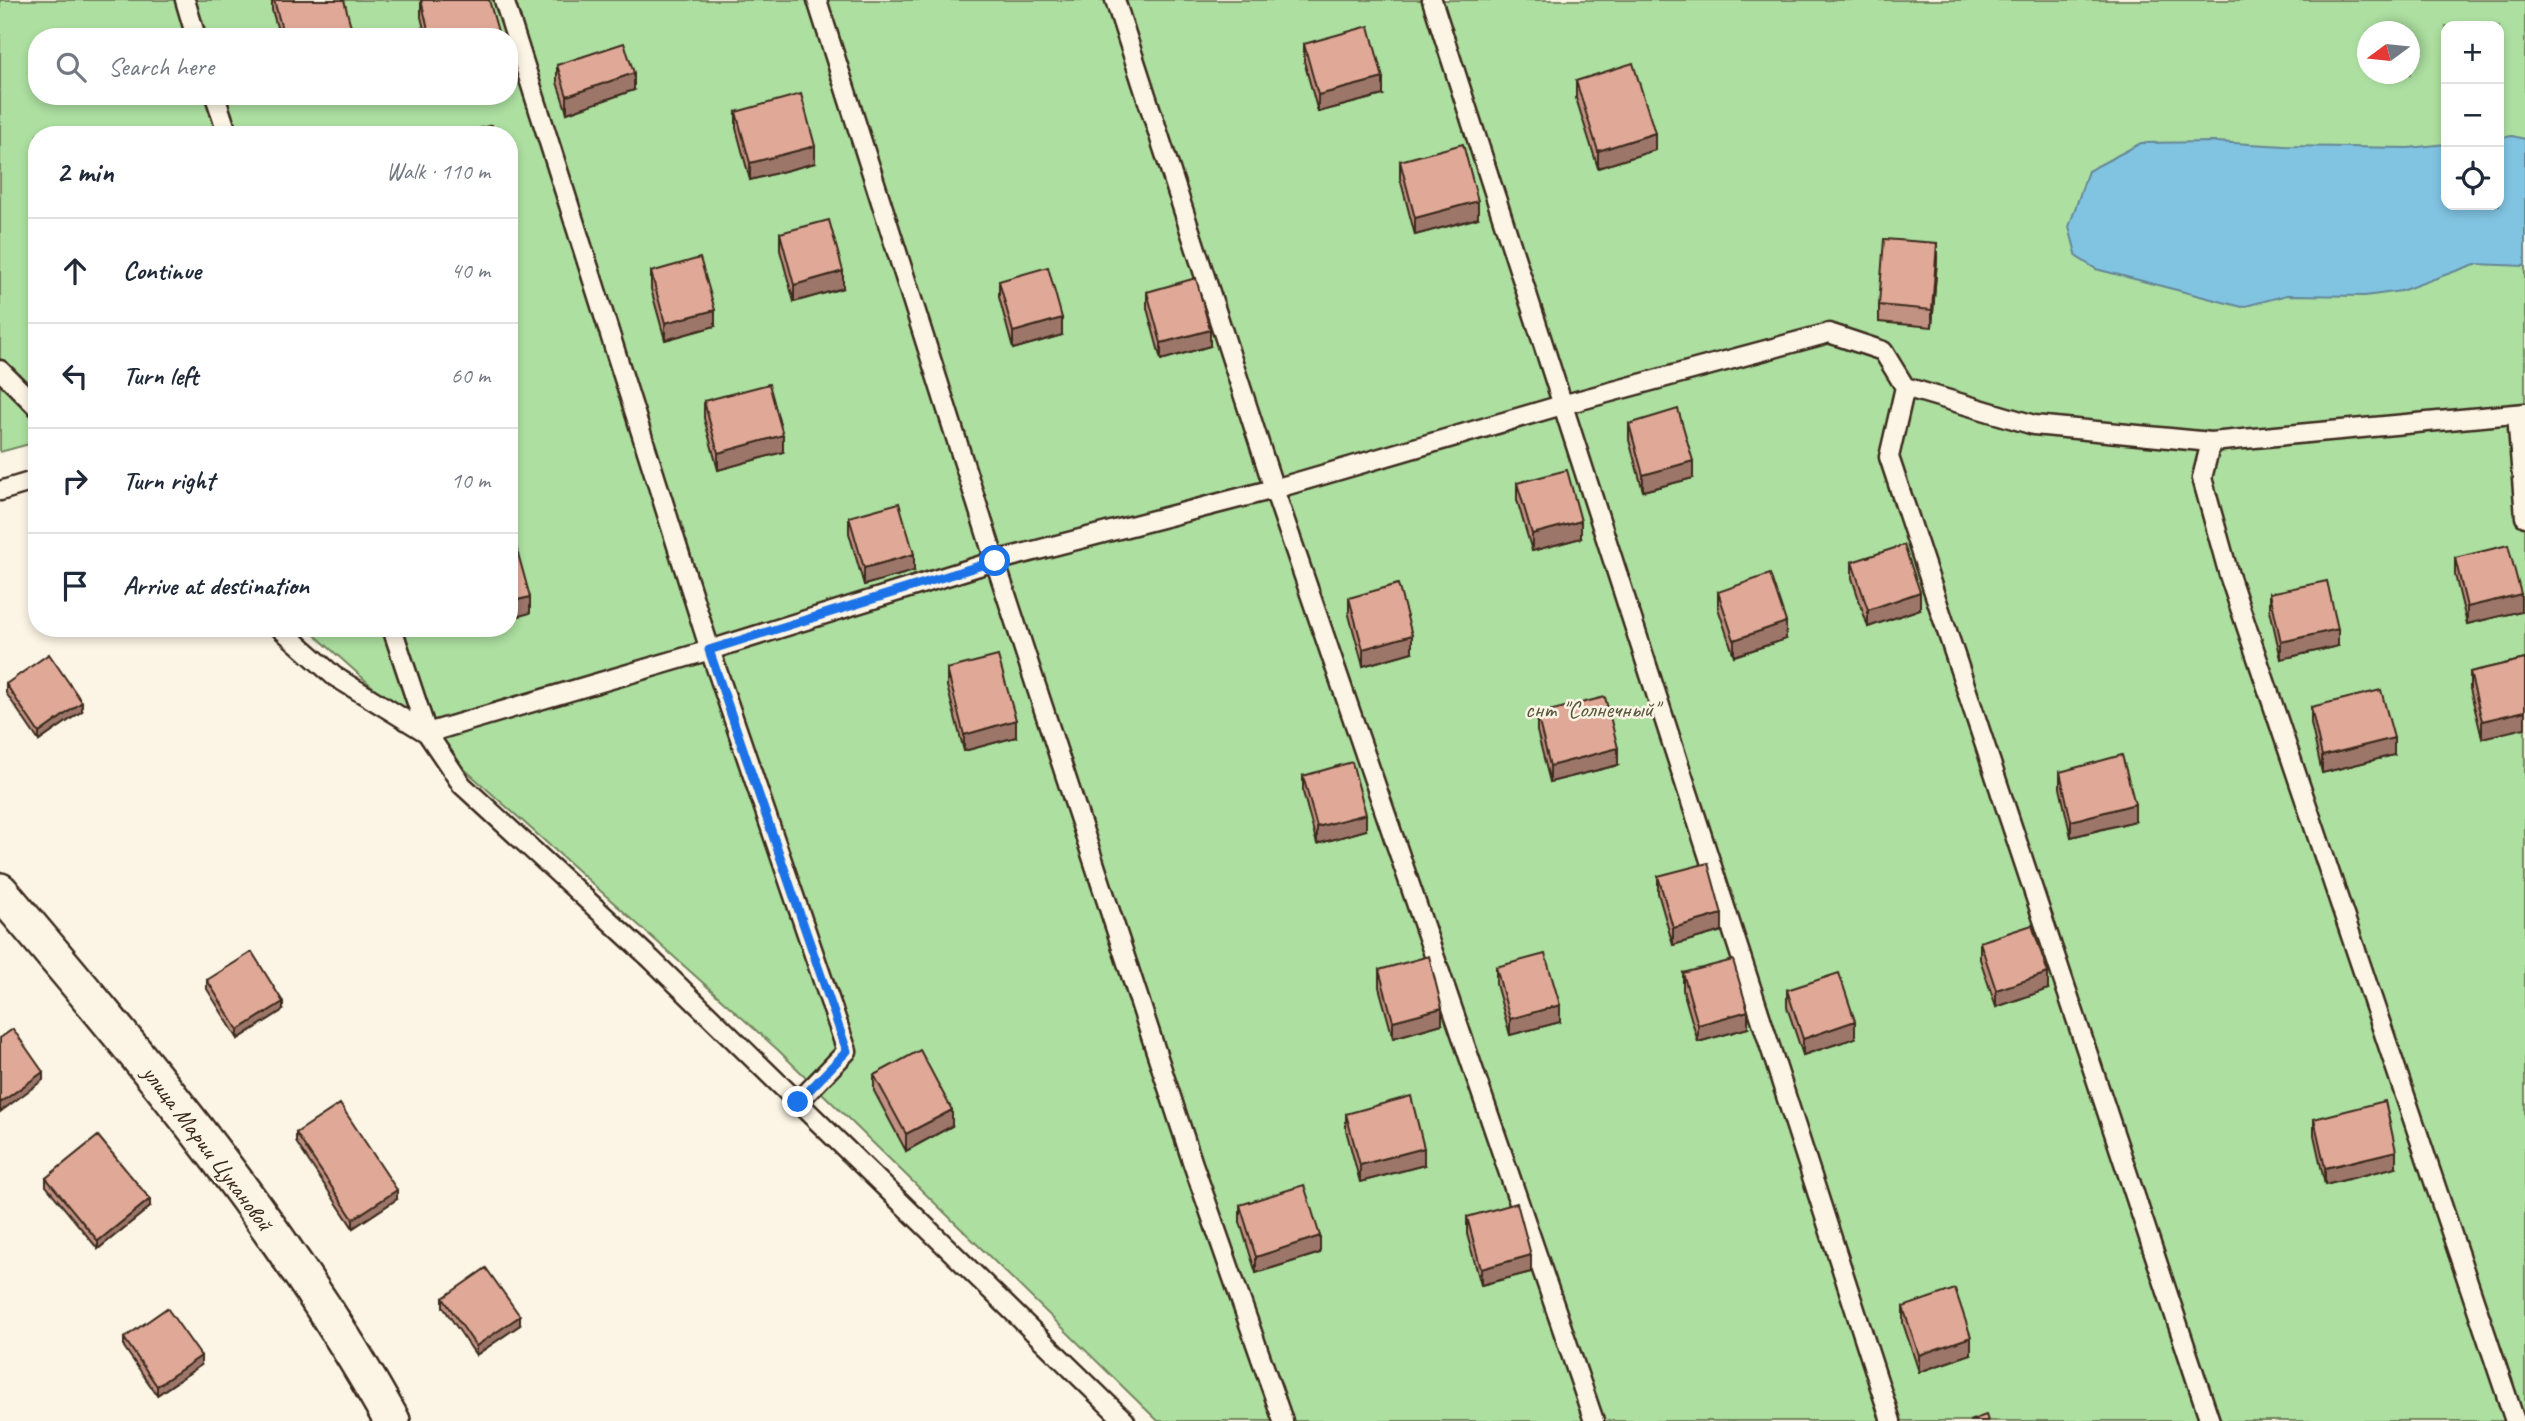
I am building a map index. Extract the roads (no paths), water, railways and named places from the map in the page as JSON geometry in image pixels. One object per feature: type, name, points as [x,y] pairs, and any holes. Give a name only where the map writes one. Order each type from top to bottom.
[{"type":"street","name":"улица Марии Цукановой","points":[[0,891],[124,1038],[258,1212],[362,1368],[392,1421]]},
{"type":"lane","points":[[185,0],[193,28]]},
{"type":"lane","points":[[504,0],[513,28]]},
{"type":"lane","points":[[817,0],[995,561],[1193,1164],[1283,1421]]},
{"type":"lane","points":[[1115,0],[1274,489],[1594,1421]]},
{"type":"lane","points":[[1432,0],[1891,1421]]},
{"type":"lane","points":[[518,44],[709,650],[847,1051],[798,1102]]},
{"type":"lane","points":[[218,105],[225,126]]},
{"type":"lane","points":[[290,637],[334,676],[427,733],[709,650],[995,561],[1274,489],[1562,405],[1829,333],[1883,351],[1905,387],[2034,425],[2211,442],[2521,413],[2525,517]]},
{"type":"lane","points":[[0,370],[28,398]]},
{"type":"lane","points":[[1905,387],[1889,457],[2210,1421]]},
{"type":"lane","points":[[2211,442],[2203,478],[2229,575],[2515,1421]]},
{"type":"lane","points":[[0,491],[28,483]]},
{"type":"lane","points":[[395,637],[427,733],[462,786],[651,959],[1125,1421]]},
{"type":"water","points":[[2504,137],[2525,139],[2525,266],[2475,264],[2401,291],[2365,296],[2287,295],[2242,307],[2096,269],[2077,257],[2069,227],[2088,171],[2141,143],[2215,142],[2408,148],[2441,145],[2441,210],[2504,210]]},
{"type":"park label","name":"снт \"Солнечный\"","points":[[1592,709]]}]
